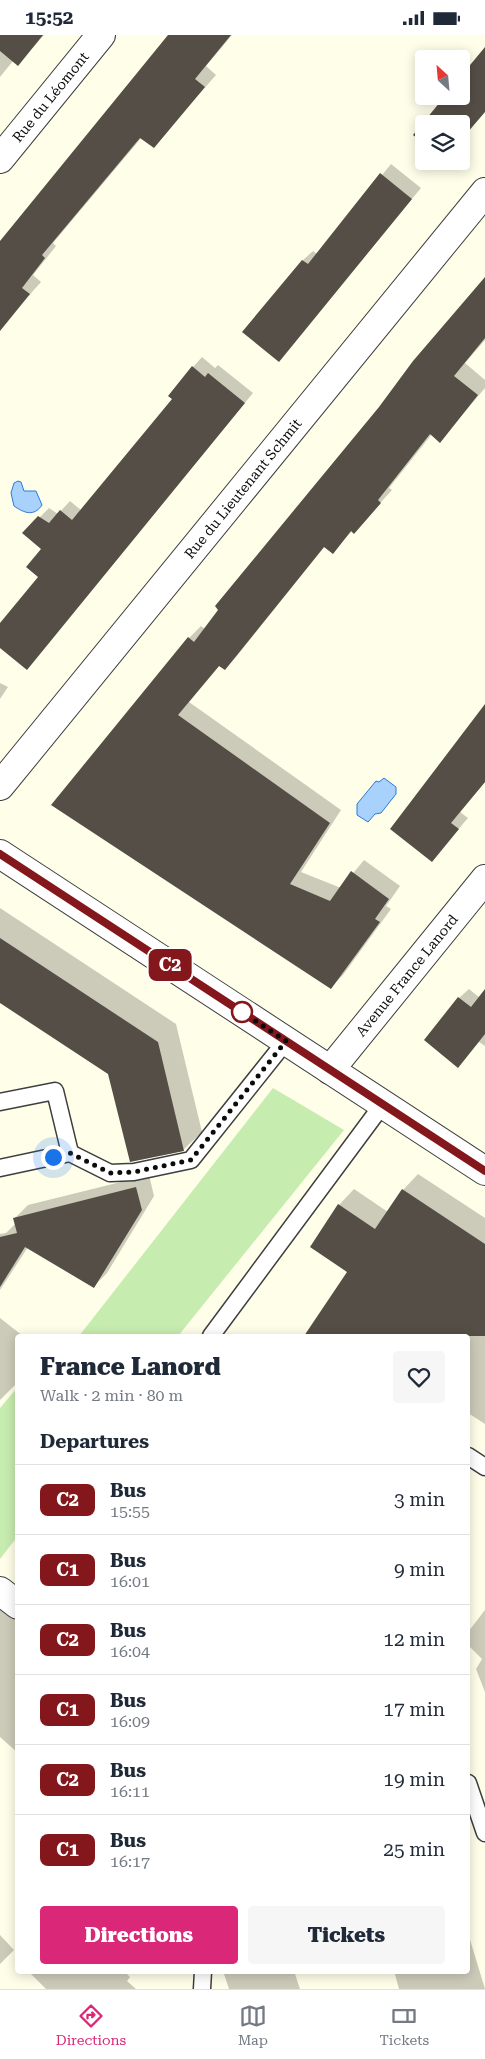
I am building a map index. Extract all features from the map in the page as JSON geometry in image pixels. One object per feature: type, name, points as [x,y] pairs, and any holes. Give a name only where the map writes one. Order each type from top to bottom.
[{"type":"street","name":"Rue du Léomont","points":[[0,159],[101,35]]},
{"type":"street","name":"Rue du Lieutenant Schmit","points":[[0,786],[485,192]]},
{"type":"street","points":[[0,854],[485,1171]]},
{"type":"street","name":"Avenue France Lanord","points":[[330,1070],[485,879]]},
{"type":"street","points":[[0,1591],[15,1603]]},
{"type":"lane","points":[[0,1168],[70,1153],[110,1173],[134,1172],[191,1160],[286,1041]]},
{"type":"lane","points":[[0,1102],[55,1091],[70,1153]]},
{"type":"lane","points":[[212,1334],[383,1104]]},
{"type":"lane","points":[[470,1457],[485,1467]]},
{"type":"lane","points":[[470,1789],[485,1833]]},
{"type":"lane","points":[[202,1989],[203,1974]]},
{"type":"green space","points":[[273,1088],[344,1130],[180,1334],[81,1334]]},
{"type":"green space","points":[[15,1390],[15,1540],[0,1559],[0,1408]]},
{"type":"water","points":[[21,482],[24,491],[36,491],[42,505],[39,509],[29,513],[14,506],[11,493],[14,483]]},
{"type":"water","points":[[384,778],[396,787],[396,794],[381,813],[375,814],[368,822],[357,815],[357,804],[376,781],[379,782]]},
{"type":"building","points":[[0,35],[43,35],[18,66],[0,51]]},
{"type":"building","points":[[168,35],[231,35],[195,79],[205,87],[154,148],[140,138],[42,255],[45,258],[22,288],[30,294],[0,331],[0,241]]},
{"type":"building","points":[[485,47],[485,112],[470,130],[470,115],[429,115],[438,105],[470,105],[470,65]]},
{"type":"building","points":[[380,173],[412,199],[279,362],[242,332],[302,260],[308,264]]},
{"type":"building","points":[[485,277],[485,338],[454,376],[478,395],[440,443],[430,434],[378,500],[381,503],[354,534],[351,531],[333,554],[324,547],[225,670],[219,666],[178,715],[330,823],[290,884],[330,901],[351,871],[389,899],[375,919],[380,922],[331,989],[51,805],[188,637],[194,642],[218,610],[215,606],[379,407],[413,361]]},
{"type":"building","points":[[192,366],[205,377],[208,373],[245,403],[27,670],[0,648],[0,623],[38,577],[26,567],[41,549],[22,533],[38,516],[49,523],[60,510],[72,520],[172,399],[168,396]]},
{"type":"building","points":[[485,704],[485,782],[451,823],[459,829],[432,862],[390,829]]},
{"type":"building","points":[[0,938],[158,1042],[184,1151],[130,1162],[108,1074],[0,1003]]},
{"type":"building","points":[[485,989],[485,1034],[458,1068],[424,1040],[458,997],[471,1007]]},
{"type":"building","points":[[136,1187],[142,1210],[94,1288],[25,1247],[0,1287],[0,1237],[17,1233],[13,1218]]},
{"type":"building","points":[[402,1189],[485,1244],[485,1336],[470,1336],[470,1334],[305,1334],[347,1272],[310,1247],[338,1204],[375,1229]]},
{"type":"bus line","name":"C2","points":[[0,854],[485,1171]]},
{"type":"route","points":[[53,1157],[70,1153],[110,1173],[134,1172],[191,1160],[242,1099],[286,1041],[242,1012]]}]
